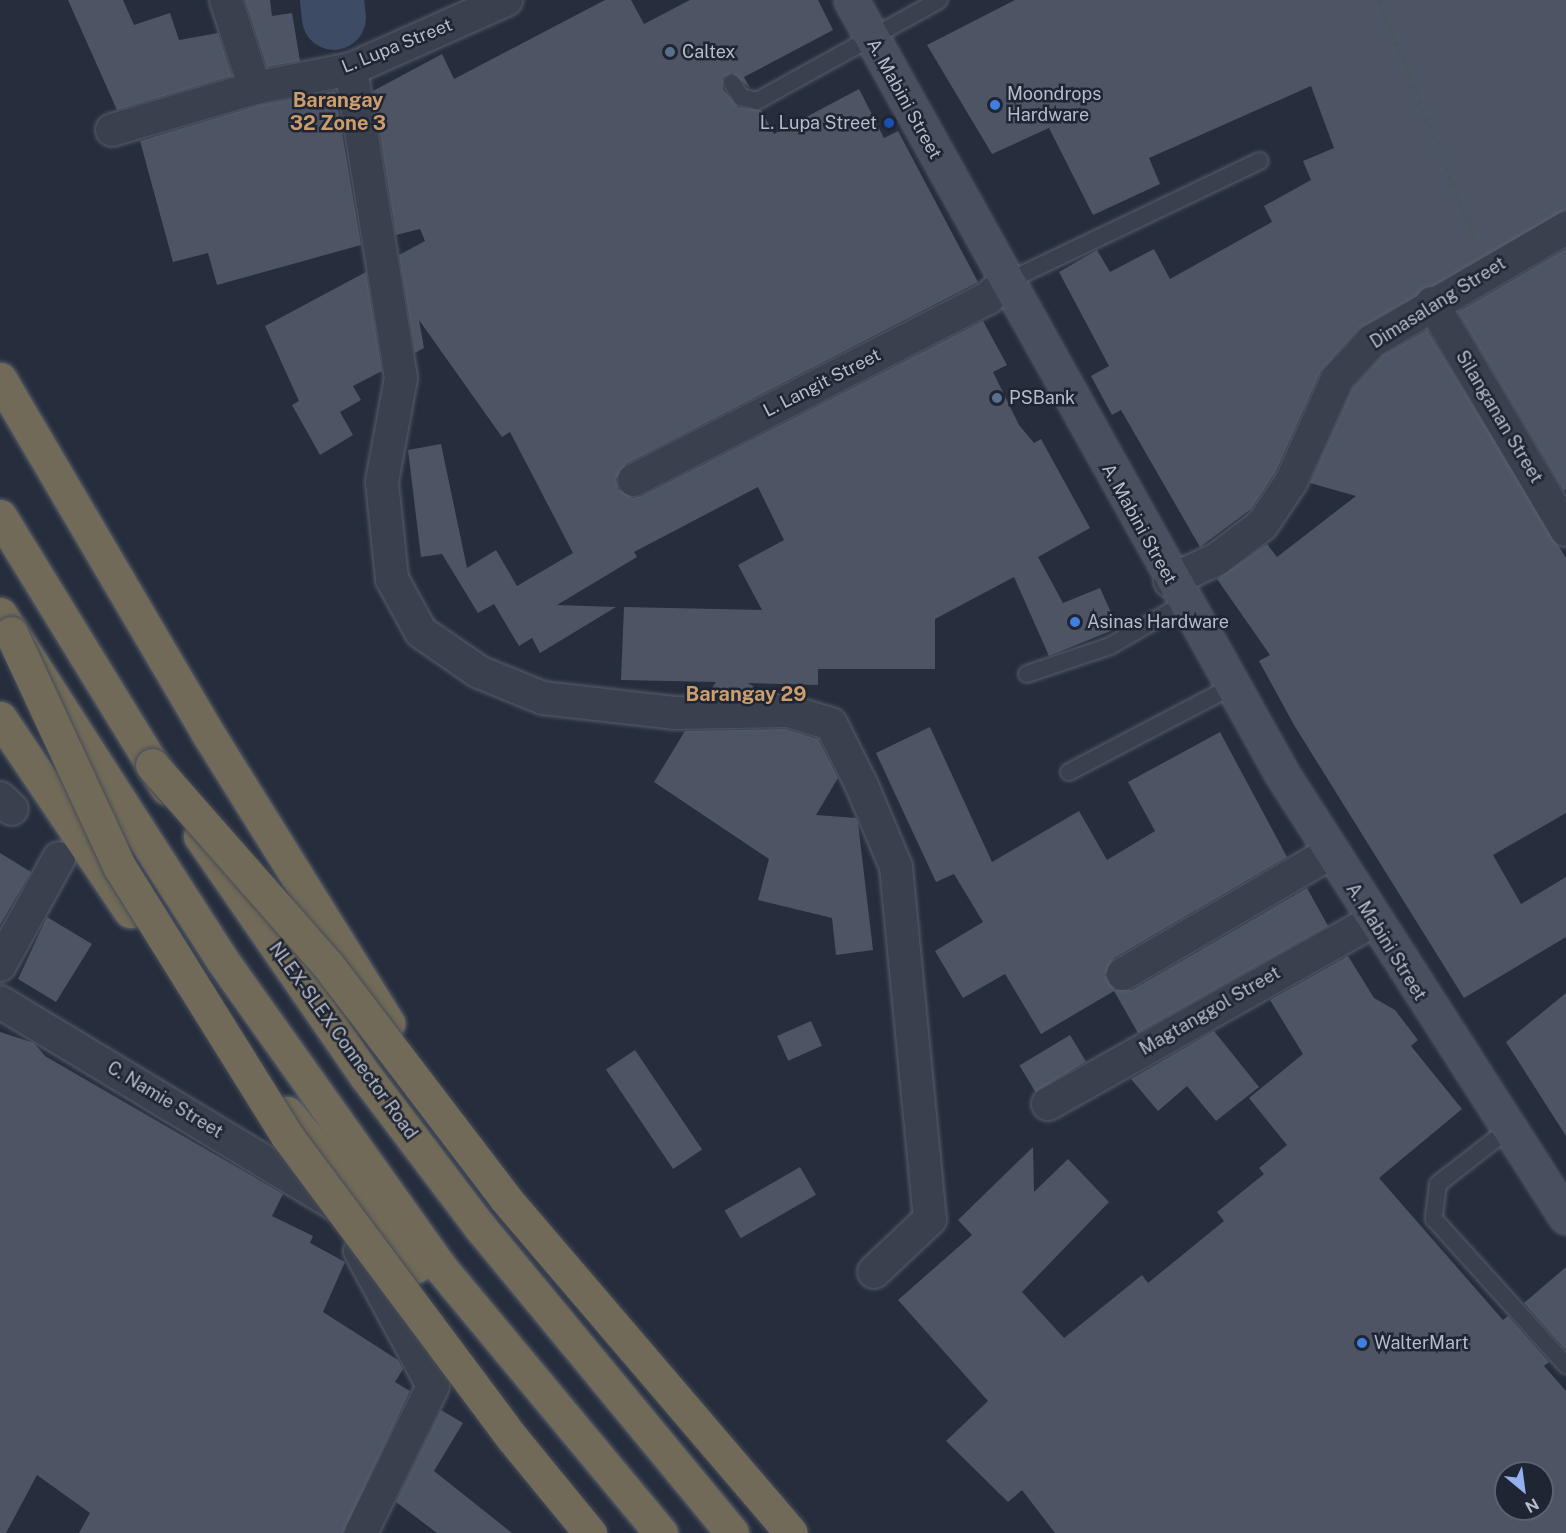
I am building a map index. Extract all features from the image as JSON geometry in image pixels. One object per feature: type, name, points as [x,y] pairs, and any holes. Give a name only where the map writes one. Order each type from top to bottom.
[{"type":"highway","points":[[0,379],[207,732],[444,1111],[771,1533]]},
{"type":"highway","name":"NLEX-SLEX Connector Road","points":[[0,516],[152,765],[352,1056],[465,1208],[732,1533]]},
{"type":"highway","points":[[5,623],[119,866],[287,1136],[590,1533]]},
{"type":"highway","points":[[5,623],[222,960],[440,1267],[661,1533]]},
{"type":"highway","points":[[0,718],[171,970],[634,1533]]},
{"type":"highway","points":[[152,765],[327,964],[505,1198],[791,1533]]},
{"type":"main road","name":"A. Mabini Street","points":[[851,0],[868,36],[1231,687],[1330,853],[1506,1131],[1566,1217]]},
{"type":"street","points":[[226,0],[255,88]]},
{"type":"street","name":"L. Lupa Street","points":[[112,130],[255,88],[351,69],[506,0]]},
{"type":"street","points":[[351,69],[401,378],[382,482],[393,579],[421,632],[479,672],[543,698],[674,713],[788,711],[831,724],[862,786],[896,867],[930,1219],[874,1272]]},
{"type":"street","name":"Dimasalang Street","points":[[1177,592],[1262,525],[1291,482],[1337,380],[1372,341],[1432,303],[1566,228]]},
{"type":"street","name":"L. Langit Street","points":[[634,480],[988,298],[1006,282]]},
{"type":"street","name":"Silanganan Street","points":[[1432,303],[1566,530]]},
{"type":"street","points":[[1123,974],[1330,853]]},
{"type":"street","points":[[0,965],[59,858]]},
{"type":"street","name":"Magtanggol Street","points":[[1048,1104],[1373,921]]},
{"type":"street","name":"C. Namie Street","points":[[0,1002],[330,1198],[433,1386],[361,1533]]},
{"type":"lane","points":[[732,83],[741,97],[757,101],[868,36],[939,0]]},
{"type":"lane","points":[[1006,282],[1260,161]]},
{"type":"lane","points":[[1027,674],[1110,646],[1177,592]]},
{"type":"lane","points":[[1069,772],[1231,687]]},
{"type":"lane","points":[[1506,1131],[1438,1184],[1434,1219],[1566,1365]]},
{"type":"path","points":[[1379,0],[1488,271]]},
{"type":"building","points":[[68,0],[123,0],[134,25],[170,13],[179,40],[218,33],[232,76],[117,110]]},
{"type":"building","points":[[245,0],[270,0],[272,16],[292,13],[300,61],[267,67]]},
{"type":"building","points":[[605,0],[631,0],[644,24],[690,0],[818,0],[833,30],[744,77],[750,88],[732,73],[723,78],[723,89],[738,107],[761,110],[774,134],[859,89],[884,138],[898,131],[978,282],[626,464],[616,479],[618,489],[633,498],[642,496],[983,321],[1007,365],[993,372],[1019,425],[1034,443],[1041,439],[1090,528],[1038,557],[1063,603],[1100,588],[1118,628],[1049,656],[1014,577],[935,619],[935,669],[818,669],[818,685],[748,683],[764,693],[708,694],[716,682],[621,680],[624,607],[762,610],[738,565],[784,540],[758,487],[634,552],[637,557],[557,605],[616,607],[540,653],[532,638],[519,646],[494,604],[478,613],[442,554],[421,557],[408,450],[441,444],[467,568],[496,550],[517,586],[573,553],[510,432],[502,437],[419,320],[424,348],[415,353],[399,255],[425,241],[420,229],[396,235],[373,91],[442,54],[454,79]]},
{"type":"building","points":[[1015,0],[1566,0],[1566,210],[1359,329],[1321,371],[1275,473],[1251,509],[1200,547],[1121,410],[1112,415],[1091,376],[1109,366],[1059,272],[1097,250],[1110,272],[1154,249],[1170,279],[1272,222],[1264,206],[1311,180],[1303,161],[1334,148],[1311,86],[1149,158],[1160,184],[1093,215],[1049,128],[992,154],[927,45]]},
{"type":"building","points":[[335,91],[361,245],[217,285],[208,253],[173,262],[140,141],[259,105]]},
{"type":"building","points":[[1566,249],[1566,489],[1564,491],[1458,312]]},
{"type":"building","points":[[366,272],[382,371],[353,386],[361,400],[340,412],[353,435],[320,455],[292,405],[299,401],[265,326]]},
{"type":"building","points":[[1427,330],[1566,558],[1566,813],[1493,855],[1521,904],[1566,877],[1566,937],[1464,998],[1294,725],[1259,661],[1270,655],[1217,579],[1267,544],[1277,557],[1356,496],[1310,483],[1352,389],[1383,355]]},
{"type":"building","points":[[930,727],[992,862],[1079,811],[1107,860],[1155,831],[1128,782],[1220,732],[1287,857],[1114,958],[1105,975],[1115,990],[1132,990],[1307,888],[1328,926],[1138,1033],[1114,991],[1041,1034],[1005,974],[963,998],[935,951],[983,922],[954,874],[936,882],[876,753]]},
{"type":"building","points":[[785,729],[818,739],[838,778],[816,815],[856,818],[858,823],[873,950],[836,955],[832,918],[758,900],[769,859],[654,782],[685,731]]},
{"type":"building","points":[[0,853],[31,872],[0,925]]},
{"type":"building","points":[[47,917],[92,944],[56,1002],[18,979]]},
{"type":"building","points":[[1348,956],[1374,998],[1395,1010],[1418,1040],[1411,1046],[1462,1109],[1379,1178],[1503,1320],[1508,1316],[1549,1362],[1544,1366],[1566,1391],[1566,1533],[1055,1533],[1022,1490],[1008,1502],[946,1441],[988,1401],[898,1300],[972,1235],[958,1220],[1033,1147],[1034,1192],[1068,1159],[1109,1202],[1022,1292],[1064,1338],[1142,1275],[1148,1283],[1224,1221],[1217,1212],[1264,1174],[1259,1168],[1287,1145],[1249,1098],[1303,1054],[1270,1000]]},
{"type":"building","points":[[1566,993],[1566,1136],[1506,1042]]},
{"type":"building","points":[[811,1021],[822,1046],[788,1061],[777,1036]]},
{"type":"building","points":[[1214,1031],[1259,1087],[1216,1121],[1187,1086],[1158,1111],[1131,1079]]},
{"type":"building","points":[[0,1032],[34,1043],[45,1056],[283,1194],[272,1216],[313,1236],[310,1243],[345,1262],[323,1312],[398,1360],[403,1369],[395,1382],[410,1391],[343,1533],[79,1533],[90,1513],[37,1475],[6,1533],[0,1533]]},
{"type":"building","points":[[1070,1035],[1086,1062],[1035,1092],[1019,1065]]},
{"type":"building","points":[[635,1050],[702,1149],[673,1169],[606,1070]]},
{"type":"building","points":[[800,1167],[816,1195],[741,1238],[725,1210]]},
{"type":"building","points":[[1566,1267],[1566,1348],[1565,1349],[1524,1303]]},
{"type":"building","points":[[441,1410],[463,1423],[434,1471],[512,1533],[437,1533],[396,1502]]},
{"type":"waterway","points":[[332,0],[334,18]]},
{"type":"place","name":"Caltex","points":[[670,52]]},
{"type":"place","name":"Moondrops Hardware","points":[[995,105]]},
{"type":"place","name":"L. Lupa Street","points":[[889,123]]},
{"type":"place","name":"PSBank","points":[[997,398]]},
{"type":"place","name":"Asinas Hardware","points":[[1075,622]]},
{"type":"place","name":"WalterMart","points":[[1362,1343]]},
{"type":"district","name":"Barangay 32 Zone 3","points":[[338,112]]},
{"type":"district","name":"Barangay 29","points":[[746,694]]}]
